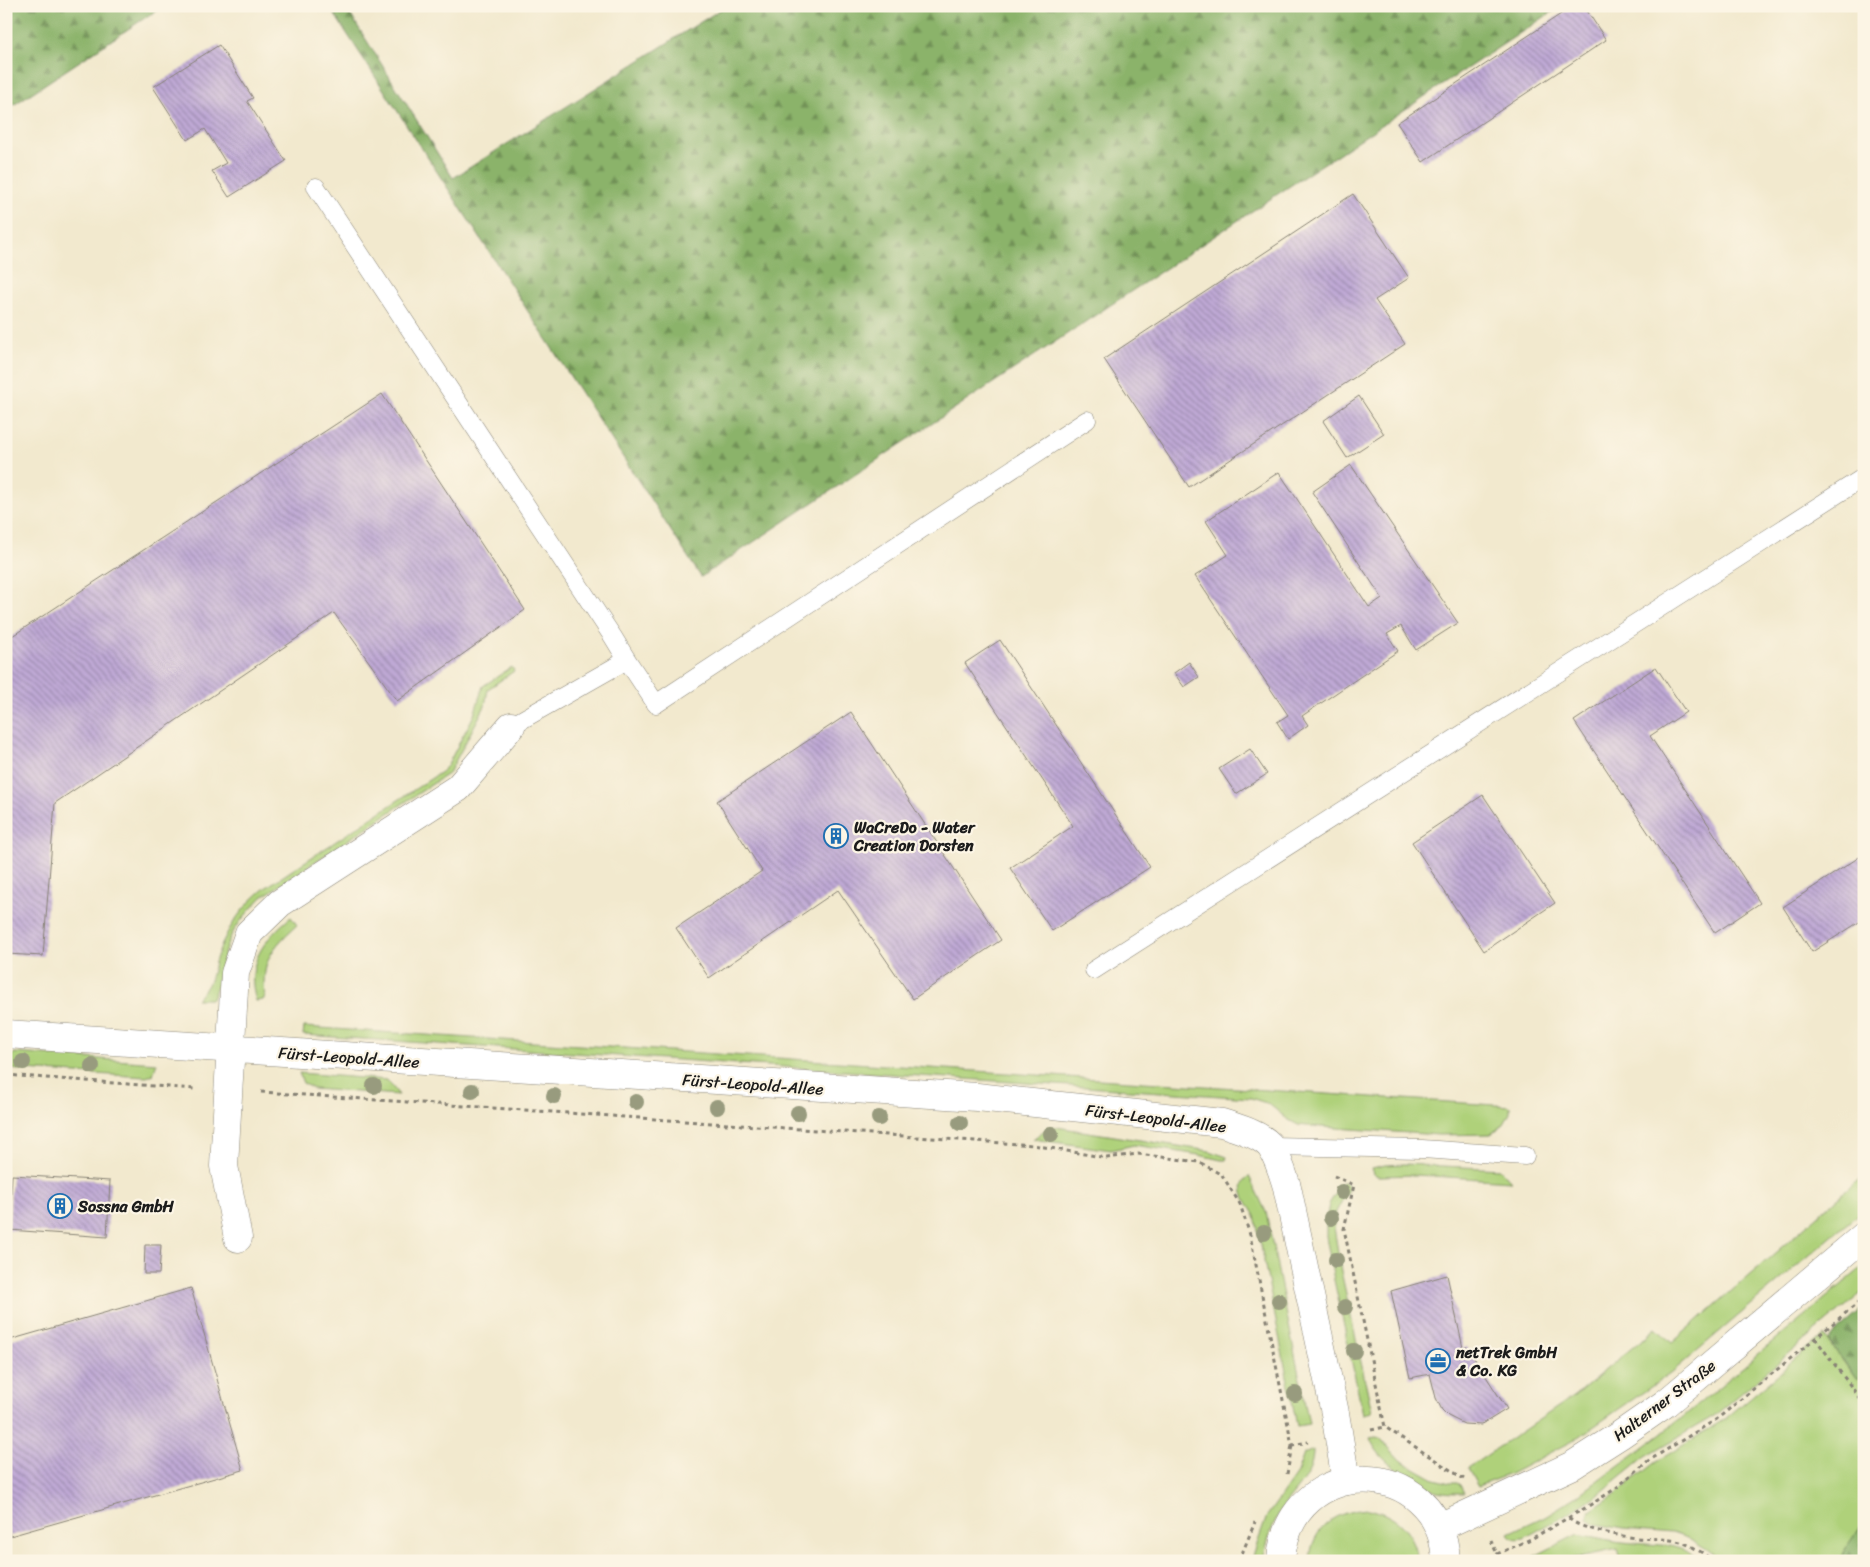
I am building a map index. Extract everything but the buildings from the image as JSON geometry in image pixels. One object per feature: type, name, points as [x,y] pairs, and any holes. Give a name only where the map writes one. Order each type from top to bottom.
[{"type":"street","points":[[238,1238],[224,1166],[235,973],[249,933],[280,903],[458,788],[511,726]]},
{"type":"street","name":"Fürst-Leopold-Allee","points":[[6,1034],[977,1098],[1222,1124],[1248,1131],[1270,1146]]},
{"type":"street","points":[[1270,1146],[1282,1173],[1295,1221],[1346,1481]]},
{"type":"street","name":"Halterner Straße","points":[[1440,1527],[1572,1464],[1620,1435],[1666,1402],[1864,1236]]},
{"type":"street","points":[[1281,1561],[1286,1533],[1293,1518],[1303,1505],[1316,1494],[1330,1486],[1346,1481],[1373,1479],[1400,1487],[1423,1504],[1440,1527],[1446,1547],[1446,1561]]},
{"type":"lane","points":[[316,187],[608,628],[656,704],[1087,420]]},
{"type":"lane","points":[[1094,970],[1864,476]]},
{"type":"lane","points":[[511,726],[627,660]]},
{"type":"lane","points":[[1270,1146],[1422,1149],[1525,1156]]},
{"type":"path","points":[[6,1075],[1033,1145],[1107,1158],[1138,1154],[1199,1162],[1222,1175],[1240,1204],[1250,1235],[1292,1445],[1385,1427],[1463,1477]]},
{"type":"path","points":[[1329,1174],[1354,1185],[1344,1229],[1385,1427]]},
{"type":"path","points":[[1493,1561],[1497,1554],[1531,1539],[1615,1489],[1648,1461],[1717,1419],[1864,1298]]},
{"type":"path","points":[[1815,1338],[1864,1404]]},
{"type":"path","points":[[1569,1518],[1572,1522],[1590,1528],[1634,1538],[1672,1540],[1690,1545],[1713,1561]]},
{"type":"green space","points":[[6,6],[163,6],[6,110]]},
{"type":"green space","points":[[329,6],[345,6],[453,178],[726,6],[1561,6],[701,577]]},
{"type":"green space","points":[[512,667],[514,671],[488,689],[485,706],[449,773],[262,897],[240,922],[231,936],[212,999],[196,999],[209,982],[216,958],[227,933],[250,901],[265,888],[441,772],[447,766],[474,715],[483,686]]},
{"type":"green space","points":[[291,917],[297,925],[280,941],[270,956],[265,974],[265,997],[263,1000],[256,1001],[253,976],[259,954],[272,935]]},
{"type":"green space","points":[[304,1027],[1510,1106],[1510,1113],[1504,1124],[1491,1134],[1439,1135],[1307,1126],[1298,1125],[1287,1119],[1269,1104],[1251,1098],[303,1035]]},
{"type":"green space","points":[[15,1053],[157,1063],[153,1074],[147,1077],[6,1069],[6,1060]]},
{"type":"green space","points":[[299,1073],[387,1080],[399,1095],[313,1089],[303,1083]]},
{"type":"green space","points":[[1050,1126],[1210,1151],[1227,1157],[1226,1160],[1221,1160],[1134,1145],[1111,1150],[1033,1139]]},
{"type":"green space","points":[[1405,1164],[1500,1169],[1511,1181],[1416,1175],[1378,1176],[1374,1174],[1372,1168]]},
{"type":"green space","points":[[1864,1175],[1864,1209],[1671,1373],[1573,1441],[1510,1474],[1478,1486],[1468,1468],[1574,1396],[1656,1328],[1672,1343]]},
{"type":"green space","points":[[1249,1176],[1266,1212],[1309,1424],[1297,1426],[1255,1216],[1242,1190],[1245,1180]]},
{"type":"green space","points":[[1343,1182],[1348,1185],[1348,1193],[1336,1212],[1334,1227],[1341,1271],[1372,1412],[1363,1414],[1326,1236],[1329,1204]]},
{"type":"green space","points":[[1864,1266],[1864,1291],[1714,1416],[1646,1456],[1603,1491],[1570,1513],[1524,1538],[1512,1537],[1509,1533],[1545,1516],[1579,1495],[1677,1422]]},
{"type":"green space","points":[[1864,1308],[1864,1376],[1857,1380],[1828,1339]]},
{"type":"green space","points":[[1824,1335],[1856,1379],[1864,1376],[1864,1521],[1837,1561],[1723,1561],[1690,1539],[1672,1533],[1624,1529],[1596,1524],[1588,1519],[1590,1511],[1617,1493],[1653,1464],[1725,1419]]},
{"type":"green space","points":[[1370,1438],[1380,1438],[1400,1460],[1434,1479],[1457,1483],[1464,1493],[1437,1491],[1408,1477],[1389,1463],[1374,1447]]},
{"type":"green space","points":[[1313,1450],[1312,1460],[1305,1478],[1277,1517],[1262,1561],[1251,1561],[1267,1516],[1297,1473],[1304,1454]]},
{"type":"green space","points":[[1368,1509],[1387,1515],[1402,1526],[1413,1541],[1418,1561],[1310,1561],[1315,1539],[1328,1523],[1346,1513]]},
{"type":"green space","points":[[1864,1521],[1864,1561],[1837,1561]]},
{"type":"green space","points":[[1578,1534],[1618,1542],[1668,1546],[1684,1551],[1702,1561],[1665,1559],[1621,1561],[1618,1549],[1561,1561],[1525,1561]]},
{"type":"place","name":"WaCreDo - Water Creation Dorsten","points":[[836,836]]},
{"type":"place","name":"Sossna GmbH","points":[[60,1206]]},
{"type":"place","name":"netTrek GmbH & Co. KG","points":[[1438,1361]]}]
